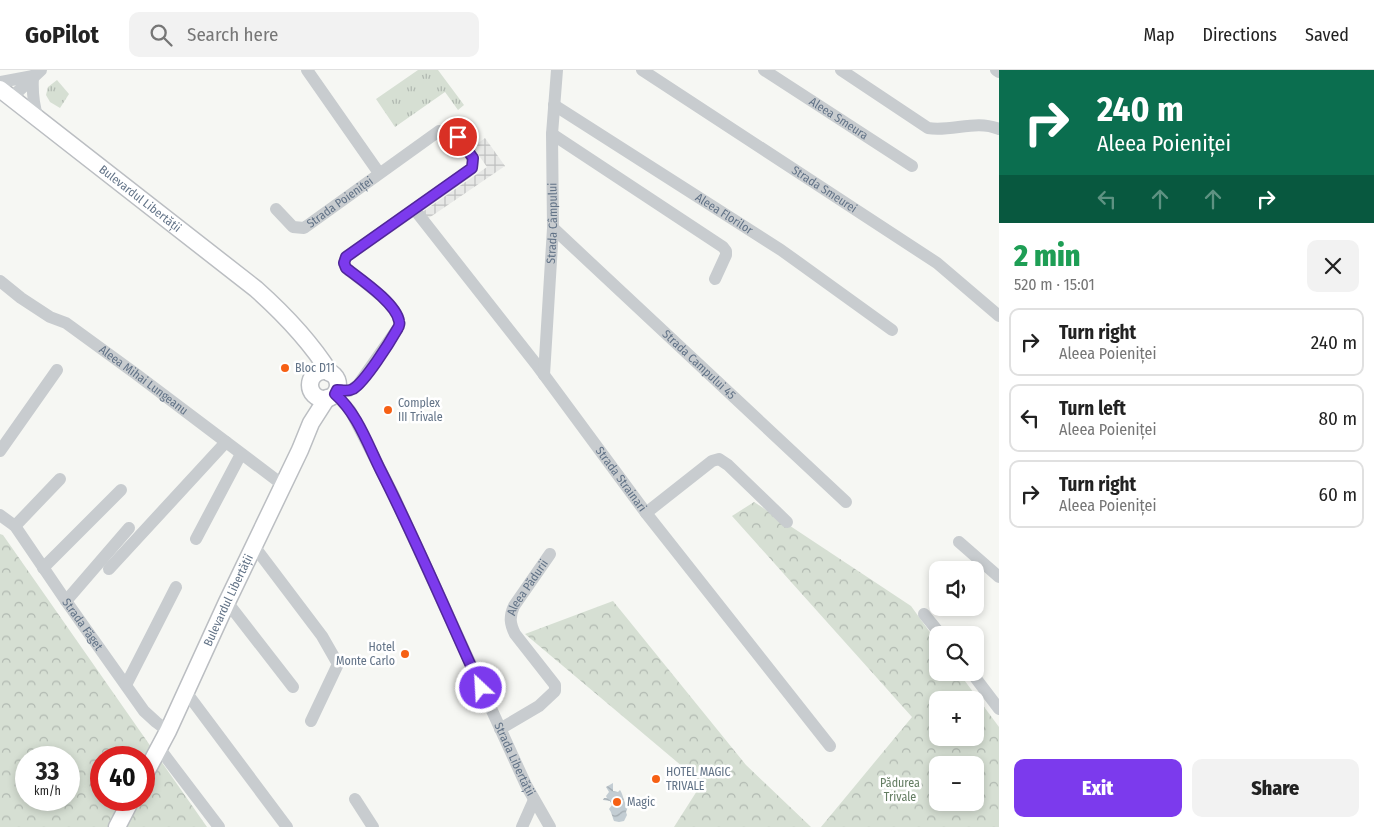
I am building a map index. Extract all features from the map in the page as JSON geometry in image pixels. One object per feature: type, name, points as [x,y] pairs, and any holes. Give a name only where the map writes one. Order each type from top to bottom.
[{"type":"main road","name":"Bulevardul Libertății","points":[[6,93],[277,307],[299,332],[330,373],[318,373],[324,391],[283,485],[155,755]]},
{"type":"main road","name":"Bulevardul Libertății","points":[[299,332],[324,391]]},
{"type":"main road","points":[[117,827],[125,811]]},
{"type":"street","name":"Strada Poieniței","points":[[307,70],[379,173]]},
{"type":"street","name":"Strada Câmpului","points":[[544,375],[553,228],[552,134],[557,70]]},
{"type":"street","name":"Strada Smeurei","points":[[642,70],[937,263],[999,316]]},
{"type":"street","name":"Aleea Smeura","points":[[764,70],[912,166]]},
{"type":"street","points":[[841,70],[928,128],[936,130],[956,126],[986,125],[999,129]]},
{"type":"street","points":[[0,82],[37,73]]},
{"type":"street","points":[[6,93],[37,73]]},
{"type":"street","points":[[37,73],[32,94],[38,119]]},
{"type":"street","name":"Aleea Florilor","points":[[554,104],[781,250],[892,330]]},
{"type":"street","name":"Strada Poieniței","points":[[276,209],[293,227],[304,228],[438,131],[450,131],[458,137],[473,158],[472,168],[415,210]]},
{"type":"street","points":[[552,134],[723,247],[726,255],[715,279]]},
{"type":"street","points":[[324,391],[349,390],[358,385],[398,328],[400,321],[395,310],[346,268],[344,263],[346,257],[415,210]]},
{"type":"street","name":"Strada Strainari","points":[[415,210],[544,375],[646,513],[830,746]]},
{"type":"street","name":"Strada Campului 45","points":[[553,228],[846,502]]},
{"type":"street","name":"Aleea Mihai Lungeanu","points":[[0,281],[21,298],[50,317],[66,324],[283,485]]},
{"type":"street","points":[[0,452],[57,370]]},
{"type":"street","name":"Strada Libertății","points":[[324,391],[350,410],[393,494],[534,800],[550,827]]},
{"type":"street","points":[[109,569],[226,442]]},
{"type":"street","points":[[196,539],[241,454]]},
{"type":"street","points":[[646,513],[712,461],[719,459],[728,464],[787,522]]},
{"type":"street","points":[[8,521],[60,479]]},
{"type":"street","points":[[43,568],[121,490]]},
{"type":"street","name":"Strada Făget","points":[[0,506],[8,521],[144,711],[168,730]]},
{"type":"street","points":[[66,601],[129,528]]},
{"type":"street","points":[[959,542],[999,577]]},
{"type":"street","points":[[254,546],[326,642],[338,664],[311,721]]},
{"type":"street","name":"Aleea Pădurii","points":[[500,729],[539,706],[555,691],[554,685],[515,634],[511,625],[510,615],[514,606],[550,554]]},
{"type":"street","points":[[126,686],[176,587]]},
{"type":"street","points":[[227,602],[293,687]]},
{"type":"street","points":[[924,614],[934,626]]},
{"type":"street","points":[[978,681],[999,709]]},
{"type":"street","points":[[186,692],[287,827]]},
{"type":"street","points":[[159,748],[219,827]]},
{"type":"street","points":[[355,799],[373,827]]},
{"type":"street","points":[[522,827],[534,800]]},
{"type":"shaded area","points":[[485,138],[505,166],[423,222],[418,215],[487,167],[473,147]]},
{"type":"green space","points":[[418,70],[438,70],[464,105],[458,110],[445,92],[395,127],[376,99]]},
{"type":"green space","points":[[57,80],[69,94],[60,108],[50,102],[46,95],[48,87]]},
{"type":"green space","name":"Pădurea Trivale","points":[[754,502],[911,606],[929,631],[929,681],[965,681],[972,691],[929,691],[929,746],[984,746],[984,707],[999,727],[999,827],[821,827],[912,717],[732,516]]},
{"type":"green space","points":[[0,534],[3,535],[150,746],[90,746],[90,811],[155,811],[155,753],[207,827],[0,827]]},
{"type":"green space","points":[[613,601],[746,765],[811,827],[674,827],[702,783],[525,634]]},
{"type":"water","name":"Magic","points":[[613,783],[613,791],[618,792],[620,790],[628,807],[624,821],[614,821],[609,809],[612,805],[610,801],[603,800],[607,798],[606,796],[609,792],[606,787]]},
{"type":"place","name":"Bloc D11","points":[[285,368]]},
{"type":"place","name":"Complex III Trivale","points":[[388,410]]},
{"type":"place","name":"Hotel Monte Carlo","points":[[405,654]]},
{"type":"place","name":"HOTEL MAGIC TRIVALE","points":[[656,779]]},
{"type":"place","name":"Magic","points":[[617,802]]},
{"type":"route","points":[[458,137],[473,158],[472,168],[346,257],[344,263],[346,268],[395,310],[400,321],[398,328],[358,385],[353,389],[345,391],[337,390],[335,394],[350,410],[393,494],[481,688]]}]
